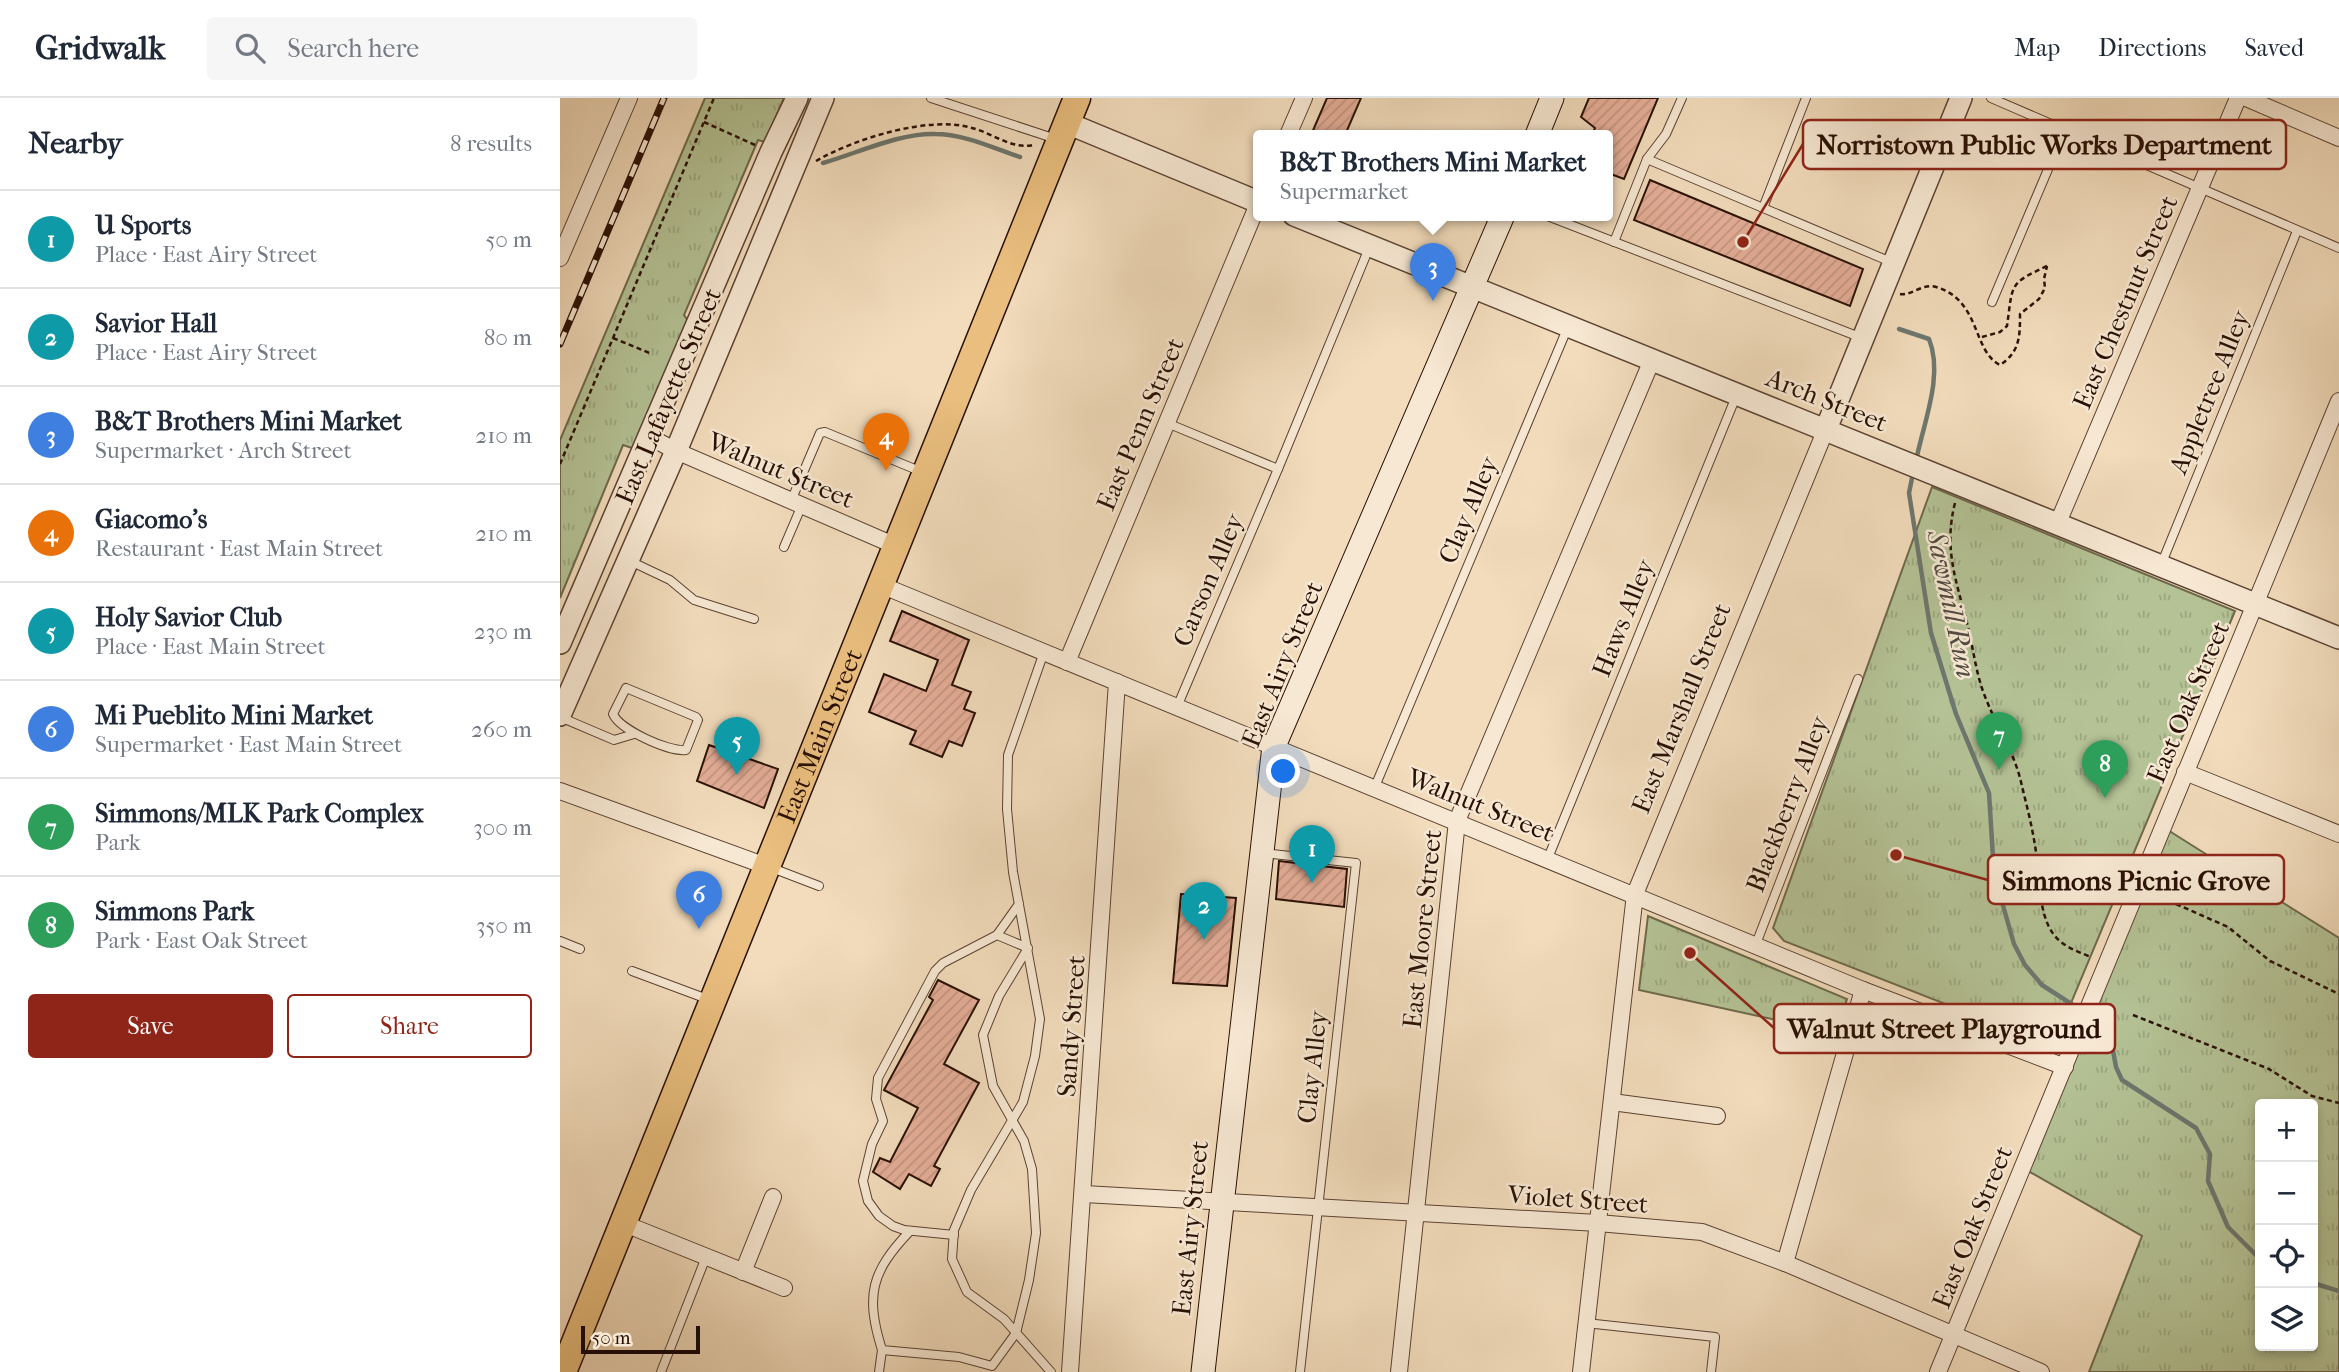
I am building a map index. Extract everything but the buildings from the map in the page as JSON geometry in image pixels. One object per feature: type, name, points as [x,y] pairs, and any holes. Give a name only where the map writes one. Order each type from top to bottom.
[{"type":"main road","name":"East Main Street","points":[[562,1372],[625,1224],[766,866],[1077,98]]},
{"type":"main road","points":[[1539,130],[1552,98]]},
{"type":"main road","name":"East Airy Street","points":[[1203,1372],[1220,1202],[1274,746],[1500,221]]},
{"type":"street","points":[[560,258],[628,98]]},
{"type":"street","name":"East Lafayette Street","points":[[560,643],[771,152],[797,98]]},
{"type":"street","name":"East Lafayette Street","points":[[560,716],[676,452],[823,98]]},
{"type":"street","points":[[1290,130],[1304,98]]},
{"type":"street","name":"East Marshall Street","points":[[1581,1372],[1635,894],[1961,98]]},
{"type":"street","name":"East Chestnut Street","points":[[2057,525],[2238,98]]},
{"type":"street","points":[[2246,98],[2339,138]]},
{"type":"street","points":[[1063,132],[1253,201]]},
{"type":"street","name":"East Penn Street","points":[[1067,662],[1253,215]]},
{"type":"street","name":"Arch Street","points":[[1310,221],[1826,429],[2160,568],[2339,638]]},
{"type":"street","name":"East Moore Street","points":[[1399,1372],[1457,821],[1652,360]]},
{"type":"street","name":"East Oak Street","points":[[1938,1372],[2339,401]]},
{"type":"street","name":"Walnut Street","points":[[648,436],[676,452],[896,546]]},
{"type":"street","name":"Walnut Street","points":[[881,585],[1863,990],[2065,1067]]},
{"type":"street","name":"Sandy Street","points":[[1070,1372],[1117,682]]},
{"type":"street","points":[[2185,772],[2339,834]]},
{"type":"street","points":[[560,791],[766,866]]},
{"type":"street","points":[[1785,1263],[1863,990]]},
{"type":"street","points":[[1612,1102],[1717,1116]]},
{"type":"street","name":"Violet Street","points":[[1084,1194],[1598,1223],[1702,1232],[1785,1263],[2041,1372]]},
{"type":"street","points":[[743,1272],[773,1197]]},
{"type":"street","points":[[625,1224],[784,1289]]},
{"type":"lane","points":[[931,98],[1063,132]]},
{"type":"lane","points":[[1614,242],[1647,159],[1666,134],[1682,98]]},
{"type":"lane","points":[[1763,208],[1807,98]]},
{"type":"lane","points":[[1991,98],[2339,248]]},
{"type":"lane","points":[[1992,302],[2065,129]]},
{"type":"lane","points":[[1647,159],[1894,263]]},
{"type":"lane","points":[[1560,221],[1863,338]]},
{"type":"lane","name":"Appletree Alley","points":[[2160,568],[2297,231]]},
{"type":"lane","name":"Carson Alley","points":[[1177,707],[1371,244]]},
{"type":"lane","name":"Clay Alley","points":[[1374,789],[1568,326]]},
{"type":"lane","name":"Haws Alley","points":[[1548,858],[1737,394]]},
{"type":"lane","points":[[1167,423],[1278,469]]},
{"type":"lane","points":[[784,547],[820,433],[825,432],[925,474]]},
{"type":"lane","points":[[628,560],[670,580],[694,600],[754,620]]},
{"type":"lane","points":[[1044,652],[1008,755],[1007,809],[1019,904],[1041,1019],[1023,1102],[971,1190],[954,1235],[952,1259],[967,1292],[1003,1319],[1051,1372]]},
{"type":"lane","name":"Blackberry Alley","points":[[1756,944],[1858,679]]},
{"type":"lane","points":[[560,716],[614,740],[634,733],[682,751],[686,750],[698,720],[696,716],[626,688],[613,714],[623,727],[634,733]]},
{"type":"lane","name":"Clay Alley","points":[[1260,852],[1356,863],[1300,1372]]},
{"type":"lane","points":[[766,866],[819,886]]},
{"type":"lane","points":[[2144,872],[2211,895]]},
{"type":"lane","points":[[954,1235],[910,1231],[893,1226],[879,1216],[868,1201],[863,1181],[872,1144],[883,1122],[876,1099],[878,1078],[935,971],[943,963],[997,935],[1019,904]]},
{"type":"lane","points":[[997,935],[1028,948]]},
{"type":"lane","points":[[560,941],[580,949]]},
{"type":"lane","points":[[882,1350],[959,1357],[995,1369],[1016,1333],[1029,1280],[1036,1233],[1032,1169],[1024,1141],[993,1086],[983,1035],[999,996],[1028,948]]},
{"type":"lane","points":[[632,971],[712,1001]]},
{"type":"lane","points":[[879,1372],[882,1350],[872,1310],[872,1290],[884,1261],[910,1231]]},
{"type":"lane","points":[[661,1372],[706,1257]]},
{"type":"lane","points":[[1586,1323],[1715,1337],[1711,1372]]},
{"type":"path","points":[[560,464],[714,98]]},
{"type":"path","points":[[704,122],[771,152]]},
{"type":"path","points":[[796,162],[809,166],[833,151],[932,123],[971,127],[1025,147],[1063,132]]},
{"type":"path","points":[[1883,289],[1904,295],[1920,287],[1933,286],[1947,291],[1961,303],[1992,361],[2000,365],[2010,359],[2018,347],[2021,314],[2039,299],[2046,288],[2044,279],[2047,266],[2017,281],[2012,289],[2007,326],[2000,332],[1981,337]]},
{"type":"path","points":[[613,338],[652,354]]},
{"type":"path","points":[[1960,486],[1948,536],[1958,596],[1968,628],[1973,662],[1986,700],[2009,745],[2019,775],[2037,859],[2040,901],[2050,928],[2062,944],[2107,963]]},
{"type":"path","points":[[2176,904],[2228,927],[2270,961],[2339,994]]},
{"type":"path","points":[[2133,1015],[2269,1069],[2312,1096],[2339,1103]]},
{"type":"green space","points":[[705,98],[784,98],[765,142],[758,140],[684,315],[689,322],[635,449],[623,445],[560,598],[560,440]]},
{"type":"green space","points":[[1932,487],[2235,611],[2053,1046],[1784,941],[1773,928]]},
{"type":"green space","points":[[2163,827],[2339,938],[2339,1372],[2089,1372],[2142,1236],[2023,1168]]},
{"type":"green space","points":[[1648,916],[1847,999],[1836,1033],[1639,990]]},
{"type":"waterway","name":"Sawmill Run","points":[[823,163],[893,140],[935,134],[968,139],[1020,157]]},
{"type":"waterway","name":"Sawmill Run","points":[[1899,329],[1929,339],[1933,353],[1931,400],[1916,461]]},
{"type":"waterway","name":"Sawmill Run","points":[[1913,473],[1909,493],[1931,633],[1956,714],[1989,793],[1994,874],[2014,944],[2025,965],[2042,985],[2101,1023],[2110,1034],[2116,1067],[2122,1080],[2196,1128],[2210,1154],[2208,1181],[2228,1227],[2255,1254]]},
{"type":"waterway","name":"Sawmill Run","points":[[2318,1285],[2339,1291]]},
{"type":"railway","points":[[560,344],[664,98]]},
{"type":"place","name":"Norristown Public Works Department","points":[[1743,242]]},
{"type":"place","name":"B&T Brothers Mini Market","points":[[1433,301]]},
{"type":"place","name":"Giacomo's","points":[[886,471]]},
{"type":"place","name":"Simmons/MLK Park Complex","points":[[1999,770]]},
{"type":"place","name":"Holy Savior Club","points":[[737,775]]},
{"type":"place","name":"Simmons Park","points":[[2105,798]]},
{"type":"place","name":"Simmons Picnic Grove","points":[[1896,855]]},
{"type":"place","name":"U Sports","points":[[1312,883]]},
{"type":"place","name":"Mi Pueblito Mini Market","points":[[699,929]]},
{"type":"place","name":"Savior Hall","points":[[1204,940]]},
{"type":"place","name":"Walnut Street Playground","points":[[1690,953]]}]
